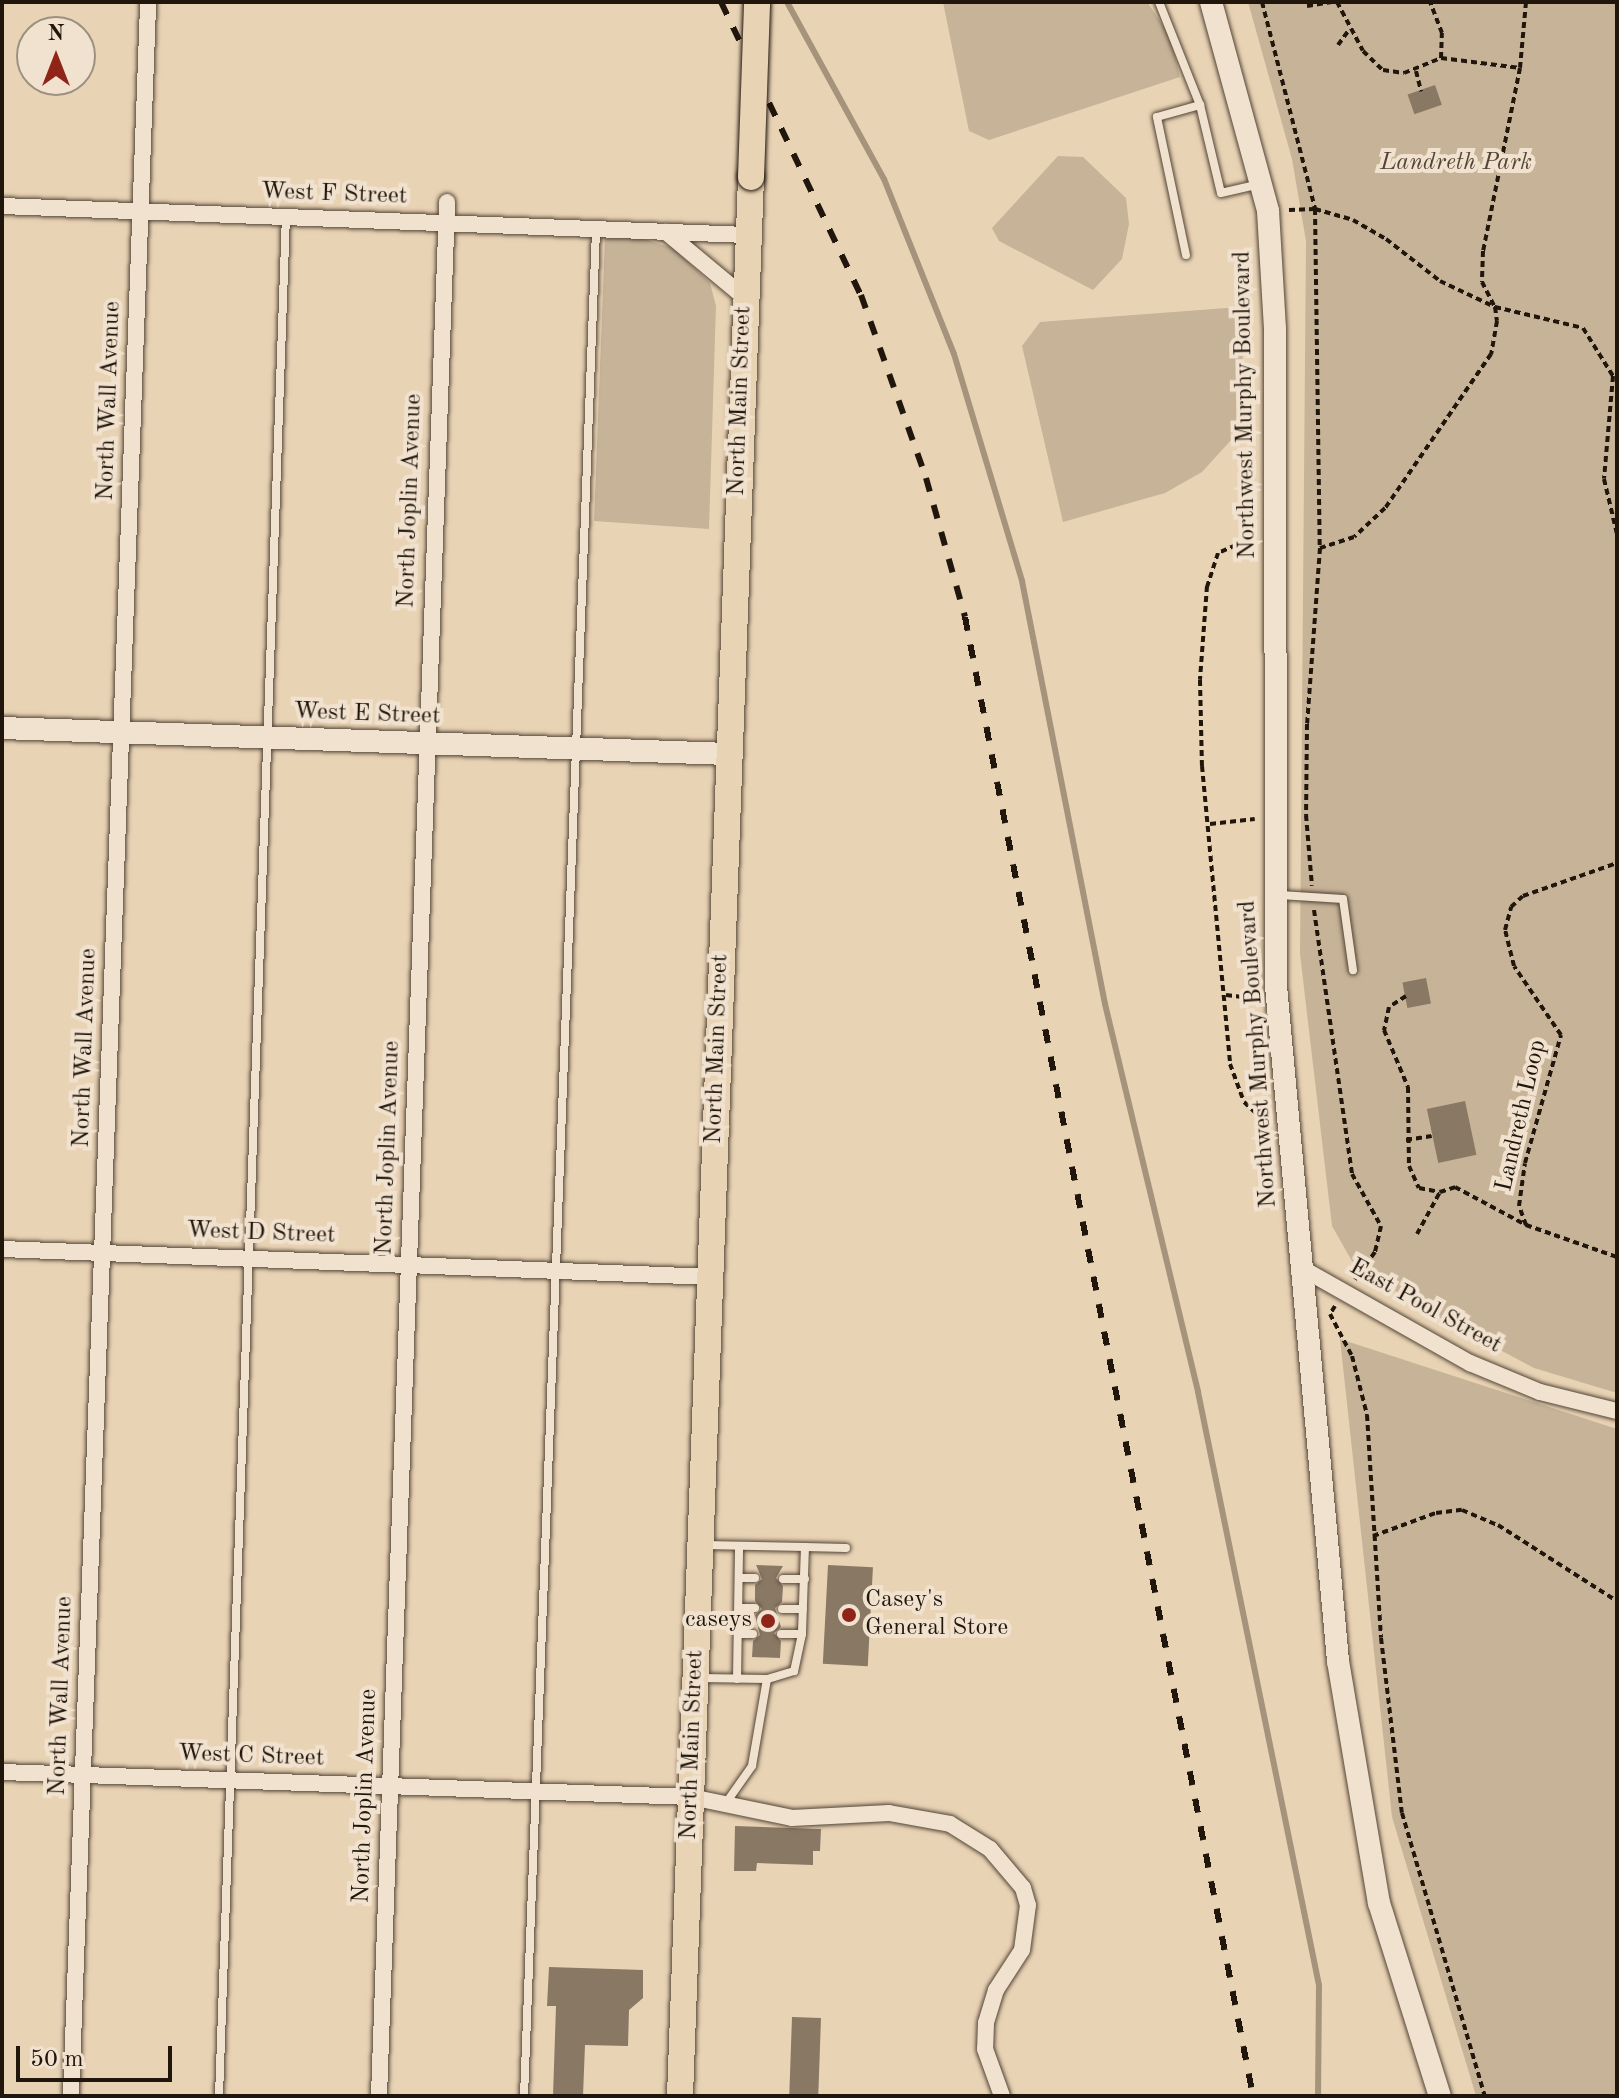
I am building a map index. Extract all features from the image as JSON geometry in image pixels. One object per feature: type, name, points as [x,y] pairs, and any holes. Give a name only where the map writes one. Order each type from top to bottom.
[{"type":"main road","name":"North Main Street","points":[[680,2096],[757,2]]},
{"type":"street","name":"North Wall Avenue","points":[[71,2096],[148,2]]},
{"type":"street","name":"Northwest Murphy Boulevard","points":[[1211,2],[1268,211],[1275,329],[1272,894],[1278,1002],[1338,1661],[1361,1812],[1379,1903],[1440,2096]]},
{"type":"street","name":"North Joplin Avenue","points":[[379,2096],[447,202]]},
{"type":"street","name":"West F Street","points":[[2,206],[748,235]]},
{"type":"street","points":[[665,231],[744,297]]},
{"type":"street","name":"West E Street","points":[[2,728],[729,754]]},
{"type":"street","name":"West D Street","points":[[2,1249],[710,1277]]},
{"type":"street","name":"East Pool Street","points":[[1303,1269],[1346,1290],[1470,1363],[1540,1392],[1617,1411]]},
{"type":"street","name":"West C Street","points":[[2,1772],[691,1797],[792,1818],[900,1814],[950,1824],[990,1849],[1023,1888],[1028,1932],[996,1990],[985,2037],[1002,2096]]},
{"type":"lane","points":[[1159,2],[1200,105],[1221,193],[1261,183]]},
{"type":"lane","points":[[1186,255],[1157,117],[1200,105]]},
{"type":"lane","points":[[219,2096],[286,217]]},
{"type":"lane","points":[[524,2096],[596,228]]},
{"type":"lane","points":[[1272,894],[1313,900],[1343,899],[1353,970]]},
{"type":"lane","points":[[700,1545],[846,1548]]},
{"type":"lane","points":[[737,1679],[739,1546]]},
{"type":"lane","points":[[695,1678],[767,1679],[794,1671],[802,1634],[805,1547]]},
{"type":"lane","points":[[739,1578],[755,1578]]},
{"type":"lane","points":[[783,1579],[805,1579]]},
{"type":"lane","points":[[739,1608],[755,1608]]},
{"type":"lane","points":[[782,1609],[803,1609]]},
{"type":"lane","points":[[738,1634],[753,1634]]},
{"type":"lane","points":[[781,1634],[802,1634]]},
{"type":"lane","points":[[726,1803],[752,1766],[767,1679]]},
{"type":"path","points":[[1262,2],[1315,209],[1320,548],[1307,724],[1306,815],[1313,900],[1352,1174],[1381,1226],[1375,1252],[1330,1314],[1361,1381],[1367,1415],[1372,1536],[1402,1813],[1485,2096]]},
{"type":"path","points":[[1307,6],[1334,2],[1348,31],[1383,70],[1416,71],[1441,58],[1520,68]]},
{"type":"path","points":[[1430,2],[1442,33],[1441,58]]},
{"type":"path","points":[[1320,548],[1354,537],[1385,508],[1491,354],[1495,307],[1482,282],[1483,251],[1520,68],[1526,2]]},
{"type":"path","points":[[1338,45],[1348,31]]},
{"type":"path","points":[[1416,71],[1421,91]]},
{"type":"path","points":[[1268,211],[1315,209],[1353,220],[1386,239],[1440,281],[1495,307],[1583,328],[1613,376],[1613,415],[1604,479],[1617,534]]},
{"type":"path","points":[[1274,533],[1218,553],[1207,586],[1200,680],[1230,1064],[1244,1102],[1265,1123],[1290,1130]]},
{"type":"path","points":[[1210,824],[1273,818]]},
{"type":"path","name":"Landreth Loop","points":[[1526,1225],[1519,1206],[1525,1163],[1561,1035],[1514,966],[1505,930],[1511,907],[1523,896],[1617,863]]},
{"type":"path","points":[[1226,995],[1278,1002]]},
{"type":"path","points":[[1406,996],[1389,1007],[1384,1030],[1408,1087],[1406,1140],[1419,1188],[1440,1192],[1417,1234]]},
{"type":"path","points":[[1406,1140],[1432,1136]]},
{"type":"path","name":"Landreth Loop","points":[[1440,1192],[1455,1187],[1526,1225],[1617,1257]]},
{"type":"path","points":[[1372,1536],[1436,1513],[1462,1510],[1498,1525],[1617,1601]]},
{"type":"green space","points":[[943,2],[1147,2],[1170,36],[1180,77],[989,140],[969,131]]},
{"type":"green space","name":"Landreth Park","points":[[1248,2],[1617,2],[1617,1393],[1534,1368],[1391,1292],[1353,1263],[1332,1226],[1300,954],[1306,241],[1292,159]]},
{"type":"green space","points":[[1058,156],[1083,157],[1126,198],[1129,224],[1122,259],[1093,290],[999,241],[992,228]]},
{"type":"green space","points":[[605,237],[640,238],[673,248],[710,283],[716,306],[709,529],[594,521]]},
{"type":"green space","points":[[1240,307],[1244,384],[1232,439],[1202,472],[1165,493],[1063,522],[1022,346],[1040,322]]},
{"type":"green space","points":[[1340,1339],[1617,1429],[1617,2096],[1476,2096],[1392,1817]]},
{"type":"building","points":[[1435,85],[1442,105],[1414,114],[1408,94]]},
{"type":"building","points":[[1426,978],[1431,1004],[1407,1008],[1402,983]]},
{"type":"building","points":[[1465,1101],[1476,1155],[1438,1163],[1427,1109]]},
{"type":"building","name":"caseys","points":[[756,1565],[783,1566],[776,1578],[783,1586],[782,1602],[775,1608],[781,1627],[774,1633],[781,1641],[780,1658],[752,1657],[753,1641],[760,1635],[755,1615],[762,1609],[755,1601],[755,1585],[762,1579]]},
{"type":"building","name":"Casey's General Store","points":[[828,1565],[873,1567],[868,1666],[823,1664]]},
{"type":"building","points":[[735,1826],[821,1829],[820,1851],[813,1851],[813,1865],[757,1863],[756,1871],[734,1871]]},
{"type":"building","points":[[549,1967],[643,1970],[643,1998],[629,2010],[628,2046],[585,2045],[583,2096],[553,2096],[556,2006],[547,2006]]},
{"type":"building","points":[[792,2017],[821,2018],[818,2096],[789,2096]]},
{"type":"waterway","points":[[787,2],[884,179],[954,354],[1022,581],[1105,1004],[1198,1392],[1319,1985],[1318,2096]]},
{"type":"railway","points":[[721,2],[861,295],[926,478],[965,617],[1253,2096]]},
{"type":"place","name":"Casey's General Store","points":[[849,1615]]},
{"type":"place","name":"caseys","points":[[768,1621]]}]
